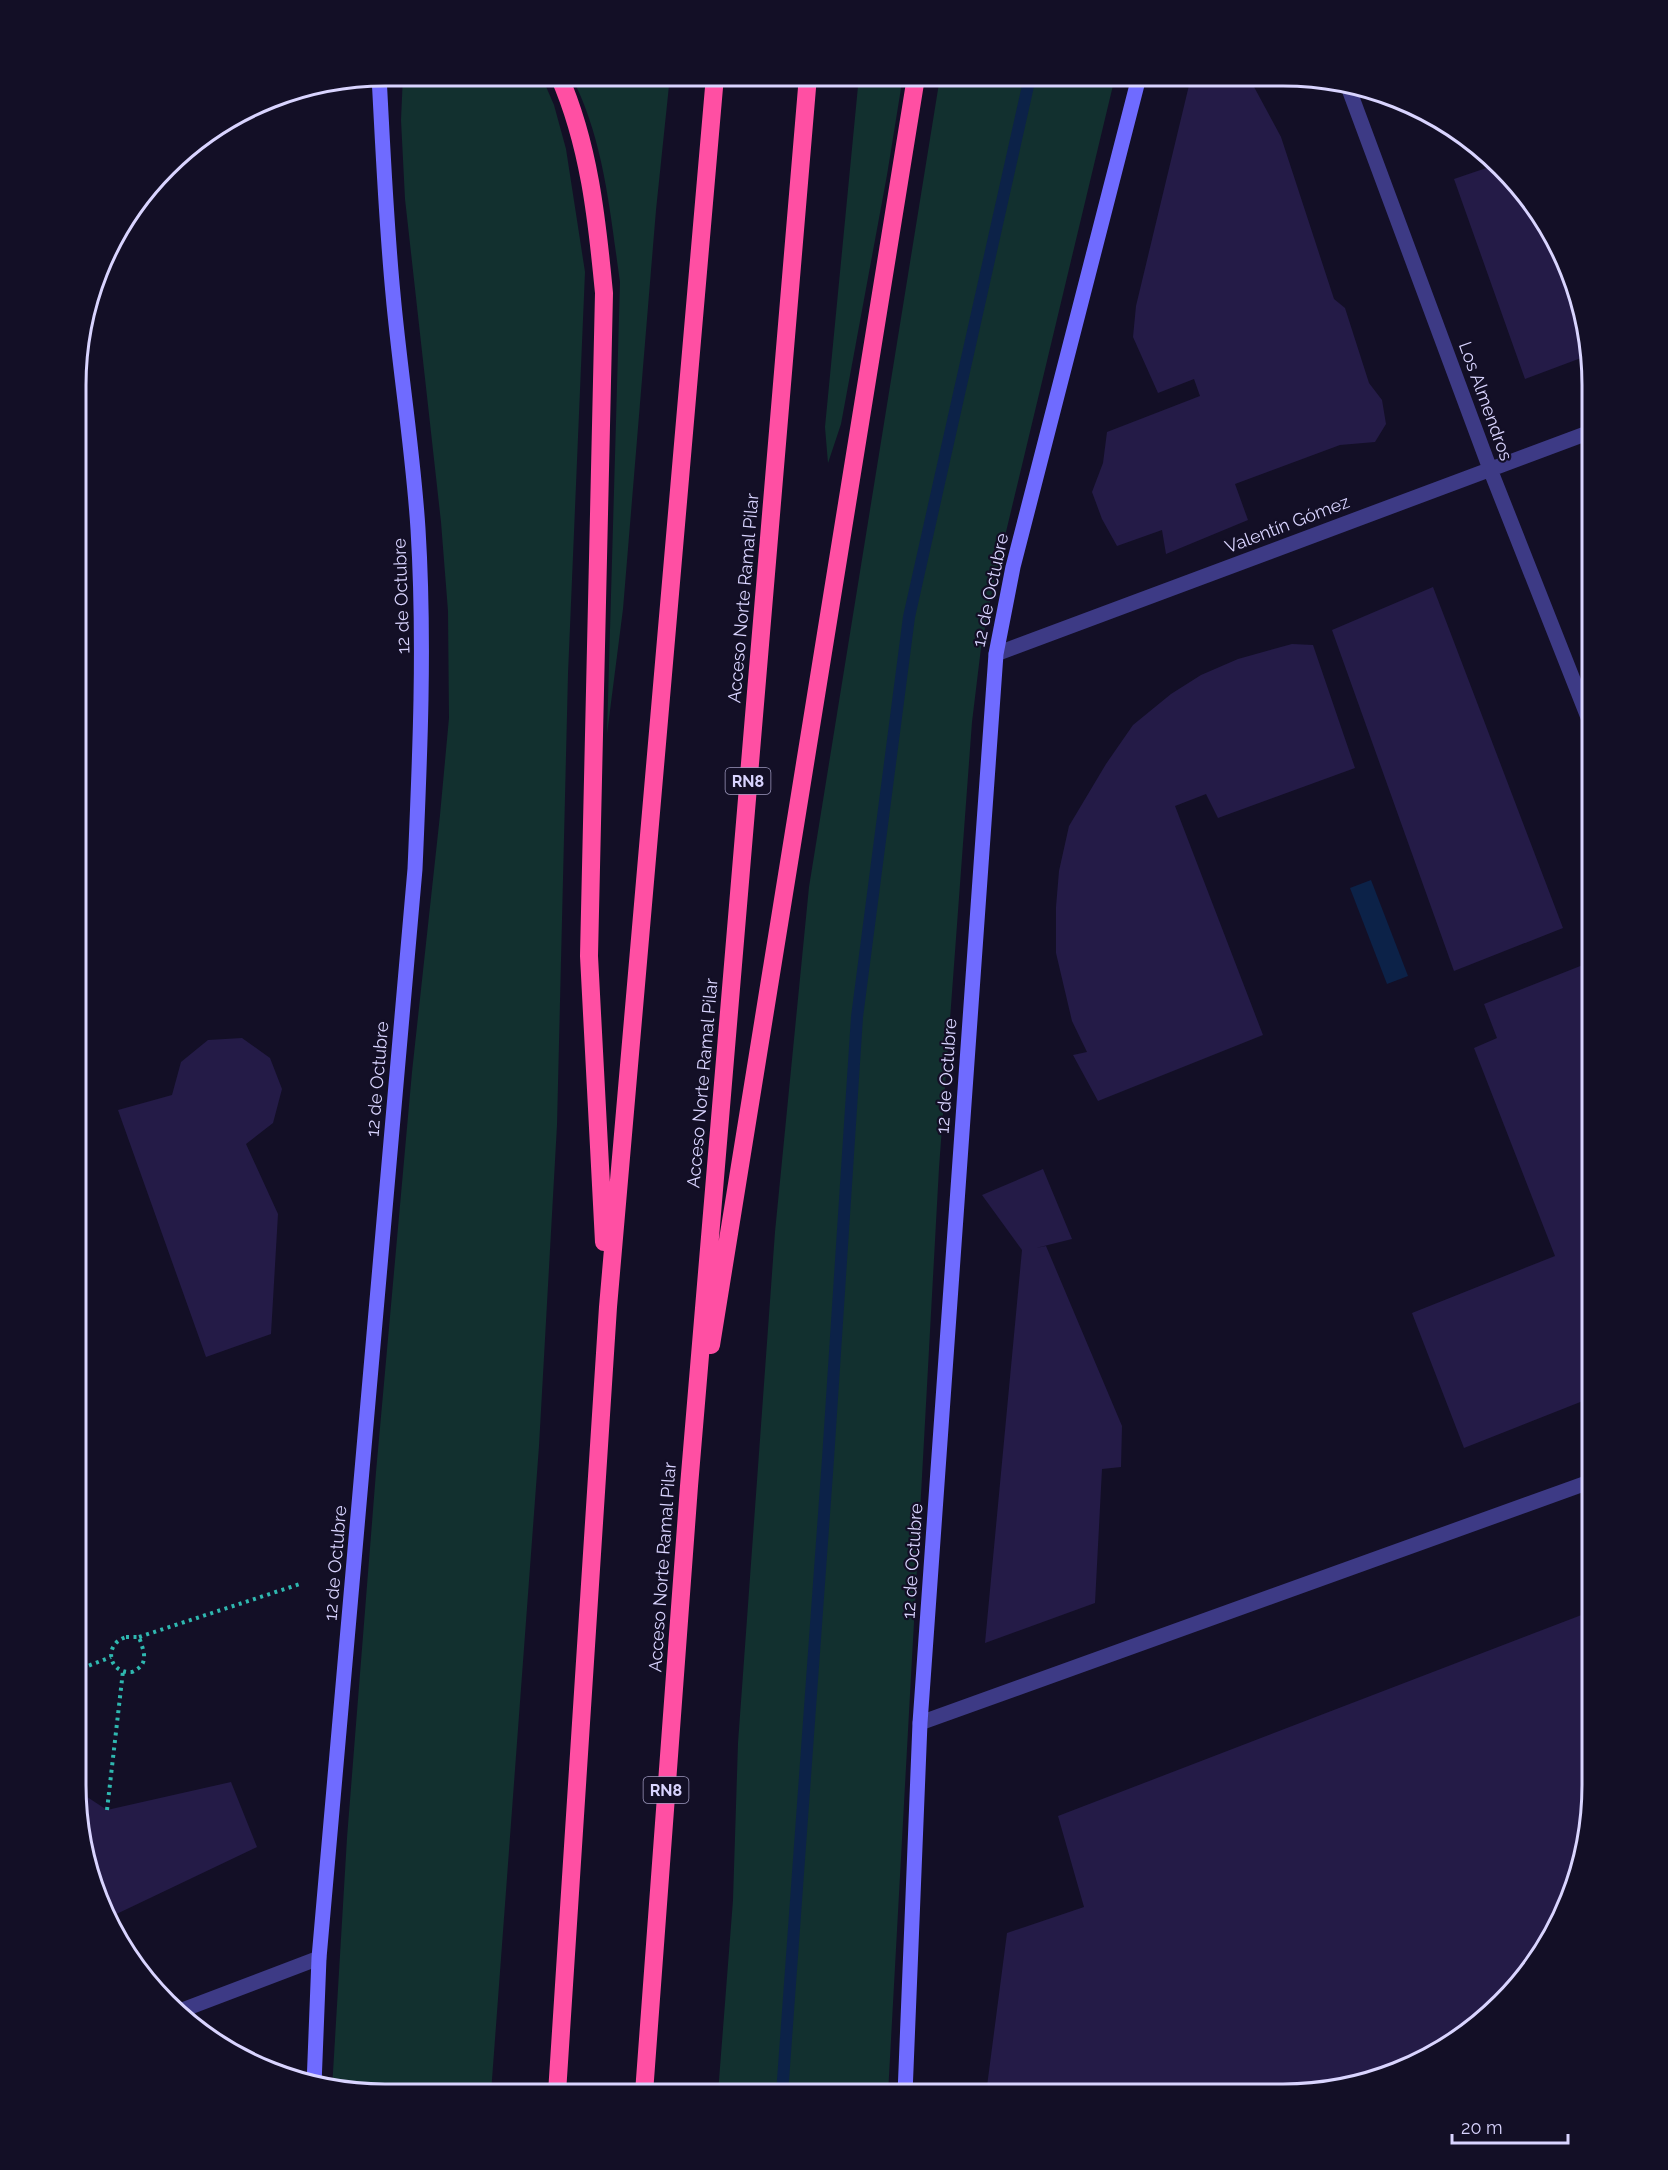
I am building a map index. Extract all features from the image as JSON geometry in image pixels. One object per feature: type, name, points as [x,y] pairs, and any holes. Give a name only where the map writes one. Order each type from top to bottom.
[{"type":"highway","points":[[563,86],[579,126],[587,162],[598,228],[603,293],[589,956],[608,1307]]},
{"type":"highway","points":[[558,2084],[608,1307],[714,86]]},
{"type":"highway","name":"Acceso Norte Ramal Pilar","points":[[645,2084],[688,1486],[807,86]]},
{"type":"highway","points":[[688,1486],[914,86]]},
{"type":"street","name":"12 de Octubre","points":[[314,2076],[319,1958],[415,869],[420,763],[422,656],[418,528],[392,292],[379,86]]},
{"type":"street","name":"12 de Octubre","points":[[905,2084],[921,1723],[996,654],[1013,567],[1137,86]]},
{"type":"street","name":"Los Almendros","points":[[1350,93],[1490,469],[1582,702]]},
{"type":"street","name":"Valentín Gómez","points":[[996,654],[1582,435]]},
{"type":"street","points":[[921,1723],[1582,1485]]},
{"type":"street","points":[[186,2009],[319,1958]]},
{"type":"path","points":[[139,1637],[144,1648],[145,1660],[138,1669],[132,1672],[115,1668],[110,1651],[116,1641],[126,1637],[139,1637],[300,1584]]},
{"type":"path","points":[[85,1667],[111,1657]]},
{"type":"path","points":[[107,1810],[123,1671]]},
{"type":"green space","points":[[403,86],[546,86],[554,105],[566,149],[585,272],[568,674],[557,1125],[539,1446],[492,2084],[365,2084],[333,2080],[347,1838],[376,1472],[412,1072],[449,718],[448,611],[441,522],[405,199],[401,120]]},
{"type":"green space","points":[[576,86],[669,86],[656,210],[623,609],[607,734],[620,282],[604,176],[582,100]]},
{"type":"green space","points":[[858,86],[901,86],[841,424],[828,463],[825,427]]},
{"type":"green space","points":[[939,86],[1113,86],[994,582],[981,648],[972,722],[939,1168],[889,2084],[719,2084],[733,1900],[738,1743],[775,1232],[809,887]]},
{"type":"water","points":[[1371,880],[1408,976],[1387,984],[1350,888]]},
{"type":"building","points":[[1189,86],[1254,86],[1281,137],[1334,299],[1345,308],[1369,383],[1382,400],[1386,424],[1375,442],[1340,445],[1235,484],[1248,520],[1166,554],[1162,530],[1117,546],[1102,519],[1092,492],[1103,463],[1107,432],[1200,396],[1194,379],[1158,393],[1133,337],[1136,306]]},
{"type":"building","points":[[1489,167],[1521,203],[1552,252],[1560,270],[1577,326],[1581,358],[1525,379],[1454,179]]},
{"type":"building","points":[[1433,587],[1563,928],[1454,971],[1332,630]]},
{"type":"building","points":[[1292,644],[1313,645],[1355,768],[1218,818],[1206,794],[1175,806],[1263,1035],[1098,1101],[1073,1055],[1087,1052],[1072,1021],[1056,953],[1059,871],[1069,826],[1106,764],[1133,725],[1171,694],[1201,675],[1238,659]]},
{"type":"building","points":[[1582,965],[1582,1401],[1464,1448],[1412,1313],[1555,1256],[1474,1048],[1497,1038],[1484,1004]]},
{"type":"building","points":[[242,1038],[270,1058],[282,1089],[273,1123],[246,1144],[278,1214],[271,1334],[206,1357],[118,1110],[172,1095],[181,1062],[208,1040]]},
{"type":"building","points":[[1043,1169],[1072,1239],[1036,1248],[1046,1246],[1122,1426],[1121,1467],[1102,1469],[1095,1603],[985,1643],[1022,1250],[982,1195]]},
{"type":"building","points":[[1582,1615],[1582,1805],[1577,1844],[1560,1900],[1532,1951],[1495,1997],[1449,2034],[1398,2062],[1342,2079],[1303,2084],[987,2084],[1007,1933],[1084,1907],[1058,1816]]},
{"type":"building","points":[[231,1782],[257,1847],[115,1915],[101,1881],[91,1844],[86,1796],[107,1810]]},
{"type":"waterway","points":[[783,2084],[857,1017],[909,617],[1028,86]]}]
